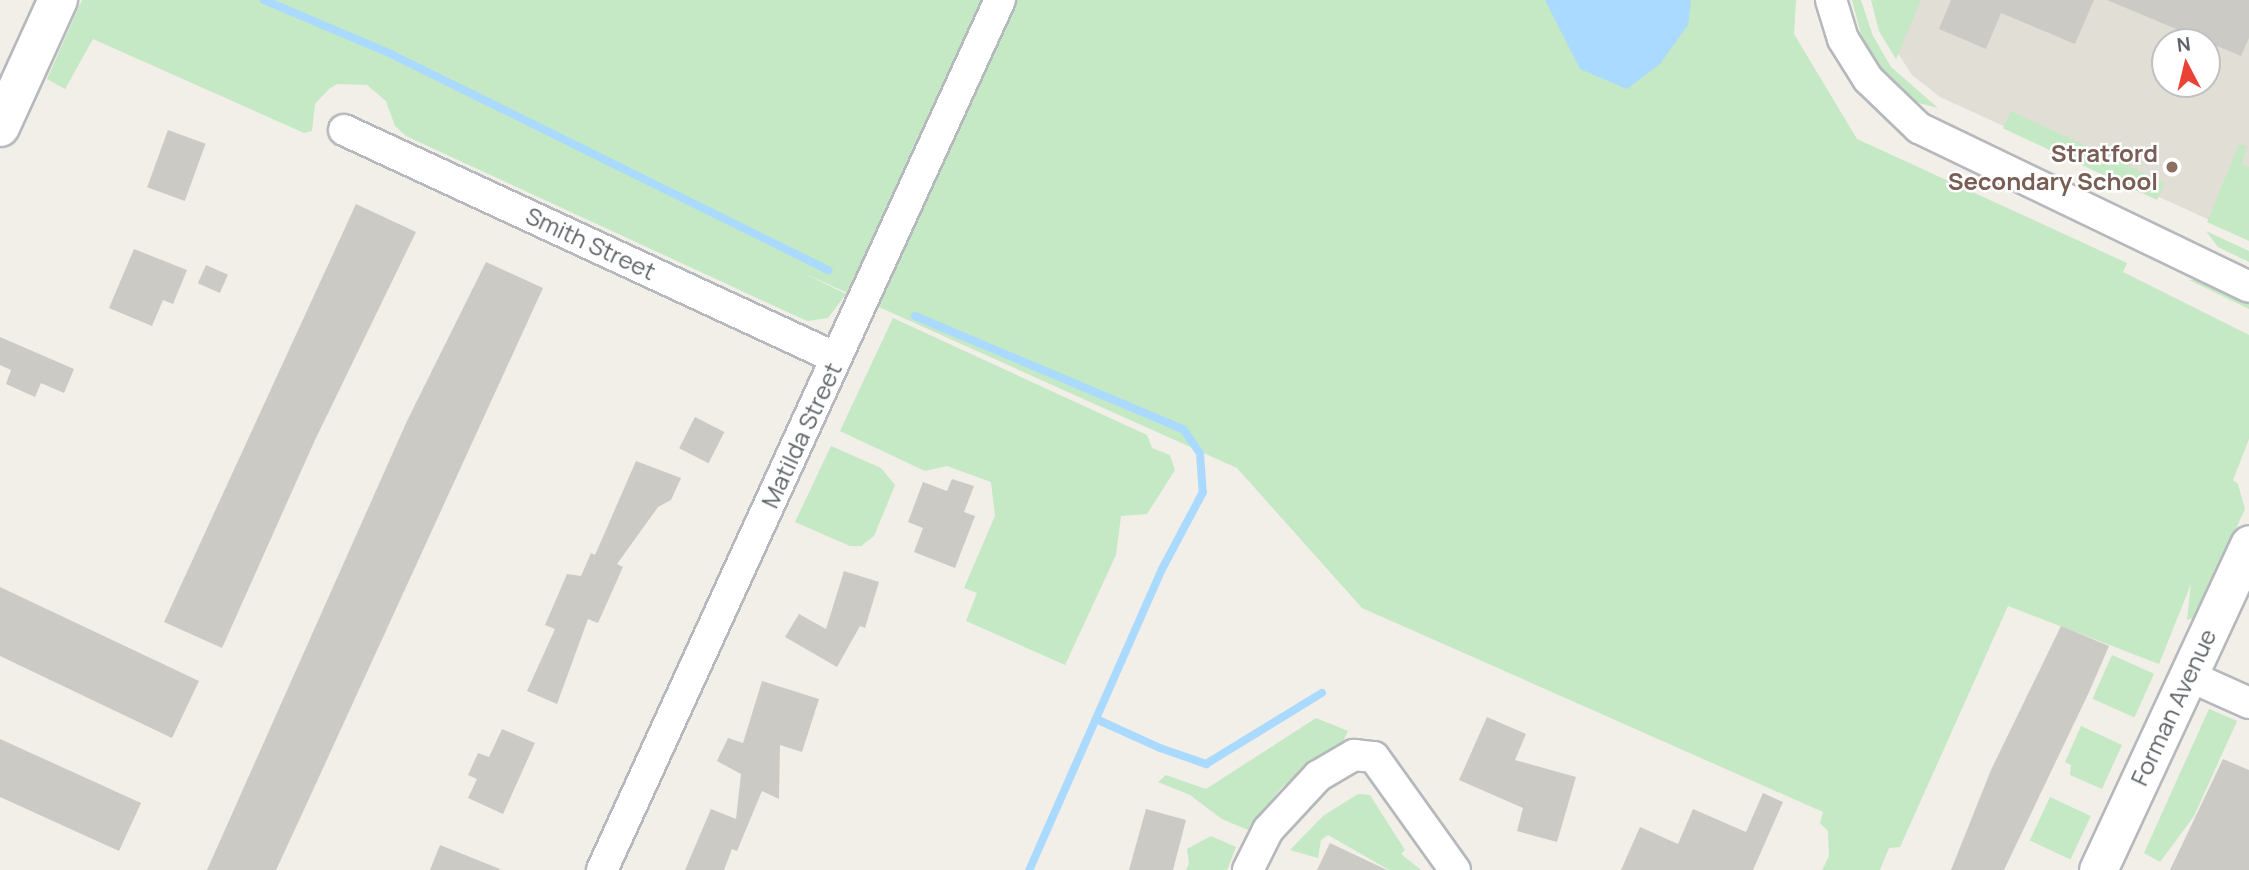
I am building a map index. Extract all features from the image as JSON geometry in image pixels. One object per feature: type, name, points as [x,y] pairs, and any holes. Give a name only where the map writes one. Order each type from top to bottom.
[{"type":"main road","points":[[0,127],[58,0]]},
{"type":"street","name":"Matilda Street","points":[[602,870],[999,0]]},
{"type":"street","points":[[1831,0],[1843,39],[1868,79],[1919,128],[2249,288]]},
{"type":"street","name":"Smith Street","points":[[344,130],[836,358]]},
{"type":"street","name":"Forman Avenue","points":[[2098,870],[2249,544]]},
{"type":"street","points":[[2189,676],[2249,703]]},
{"type":"street","points":[[1248,870],[1268,830],[1318,776],[1354,755],[1374,757],[1455,870]]},
{"type":"shaded area","name":"Stratford Secondary School","points":[[1877,0],[2249,0],[2249,238],[1940,97],[1912,75],[1886,35]]},
{"type":"green space","points":[[82,0],[1796,0],[1794,34],[1857,139],[2127,263],[2123,272],[2249,335],[2249,439],[2233,480],[2238,484],[2245,509],[2196,617],[2187,620],[2191,584],[2159,664],[2008,606],[1900,847],[1889,848],[1880,870],[1822,870],[1829,856],[1828,831],[1820,823],[1823,812],[1362,608],[1237,468],[801,272],[846,294],[828,318],[807,321],[406,136],[395,126],[386,101],[367,85],[337,84],[329,89],[315,104],[312,131],[304,133],[93,39],[65,89],[47,79]]},
{"type":"green space","points":[[1852,0],[1861,0],[1873,36],[1891,67],[1938,108],[1911,101],[1887,78],[1862,38]]},
{"type":"green space","points":[[1871,0],[1921,0],[1896,59],[1879,31]]},
{"type":"green space","points":[[2011,111],[2165,183],[2157,200],[2003,128]]},
{"type":"green space","points":[[2239,144],[2247,146],[2242,164],[2249,167],[2249,241],[2207,222]]},
{"type":"green space","points":[[2206,231],[2249,251],[2249,262],[2218,247]]},
{"type":"green space","points":[[2202,279],[2249,297],[2249,309],[2189,280]]},
{"type":"green space","points":[[893,318],[1147,435],[1152,448],[1170,455],[1175,470],[1147,514],[1121,516],[1116,555],[1065,665],[966,621],[977,593],[964,588],[995,516],[991,482],[947,466],[925,471],[840,431]]},
{"type":"green space","points":[[831,446],[881,468],[895,485],[874,536],[861,546],[850,546],[795,522]]},
{"type":"green space","points":[[2112,655],[2154,674],[2134,718],[2092,699]]},
{"type":"green space","points":[[2209,709],[2237,721],[2194,816],[2160,862],[2144,853]]},
{"type":"green space","points":[[1316,718],[1348,731],[1342,744],[1281,788],[1248,830],[1222,819],[1190,795],[1158,782],[1166,775],[1206,789]]},
{"type":"green space","points":[[2081,726],[2122,745],[2102,789],[2070,775],[2071,765],[2065,762]]},
{"type":"green space","points":[[1358,794],[1370,795],[1405,850],[1401,854],[1421,870],[1389,870],[1328,835],[1321,840],[1318,858],[1290,850],[1323,816]]},
{"type":"green space","points":[[2050,797],[2091,816],[2070,860],[2030,841]]},
{"type":"green space","points":[[1211,836],[1236,847],[1227,870],[1186,870],[1189,863],[1187,849]]},
{"type":"water","points":[[1545,0],[1691,0],[1688,25],[1660,64],[1627,89],[1580,69]]},
{"type":"building","points":[[1951,0],[2094,0],[2075,44],[2001,13],[1986,49],[1939,29]]},
{"type":"building","points":[[2107,0],[2249,0],[2249,38],[2241,56],[2221,48],[2221,28],[2174,28]]},
{"type":"building","points":[[168,130],[206,144],[185,201],[147,187]]},
{"type":"building","points":[[356,204],[416,232],[315,440],[222,648],[164,622]]},
{"type":"building","points":[[134,249],[187,270],[173,304],[163,300],[152,326],[109,308]]},
{"type":"building","points":[[486,262],[543,288],[308,801],[276,870],[207,870],[407,421]]},
{"type":"building","points":[[206,265],[228,275],[220,293],[198,283]]},
{"type":"building","points":[[0,337],[74,369],[64,393],[41,383],[35,397],[6,384],[11,370],[0,365]]},
{"type":"building","points":[[695,417],[724,432],[709,463],[679,448]]},
{"type":"building","points":[[636,461],[681,478],[671,500],[658,507],[617,564],[623,567],[598,623],[588,619],[557,704],[527,691],[555,629],[545,625],[567,574],[581,576],[591,553],[595,555]]},
{"type":"building","points":[[952,479],[974,486],[964,512],[975,516],[955,568],[914,552],[923,528],[908,522],[923,482],[947,491]]},
{"type":"building","points":[[844,571],[879,582],[865,628],[860,626],[837,667],[785,637],[799,614],[826,629]]},
{"type":"building","points":[[0,587],[199,681],[172,738],[0,656]]},
{"type":"building","points":[[2061,626],[2109,646],[2090,690],[2004,870],[1951,870],[1991,770]]},
{"type":"building","points":[[762,681],[819,699],[802,752],[780,745],[779,799],[762,791],[737,851],[732,849],[724,870],[685,870],[711,809],[736,819],[741,774],[717,761],[728,738],[743,743]]},
{"type":"building","points":[[1487,717],[1526,734],[1515,760],[1576,777],[1557,842],[1517,831],[1523,808],[1459,780]]},
{"type":"building","points":[[502,729],[535,743],[503,814],[468,798],[477,779],[468,775],[478,753],[489,757]]},
{"type":"building","points":[[0,739],[141,803],[119,851],[0,797]]},
{"type":"building","points":[[2223,759],[2249,770],[2249,870],[2170,870]]},
{"type":"building","points":[[1763,793],[1783,802],[1753,870],[1621,870],[1640,827],[1678,844],[1693,809],[1746,832]]},
{"type":"building","points":[[1146,809],[1186,820],[1173,870],[1129,870]]},
{"type":"building","points":[[1330,843],[1387,870],[1317,870]]},
{"type":"building","points":[[440,845],[500,869],[430,870]]},
{"type":"waterway","points":[[264,0],[391,54],[829,270]]},
{"type":"waterway","points":[[915,316],[1183,429],[1200,453],[1203,492],[1162,569],[1029,870]]},
{"type":"waterway","points":[[1096,719],[1160,748],[1206,764],[1322,693]]},
{"type":"place","name":"Stratford Secondary School","points":[[2172,167]]}]
